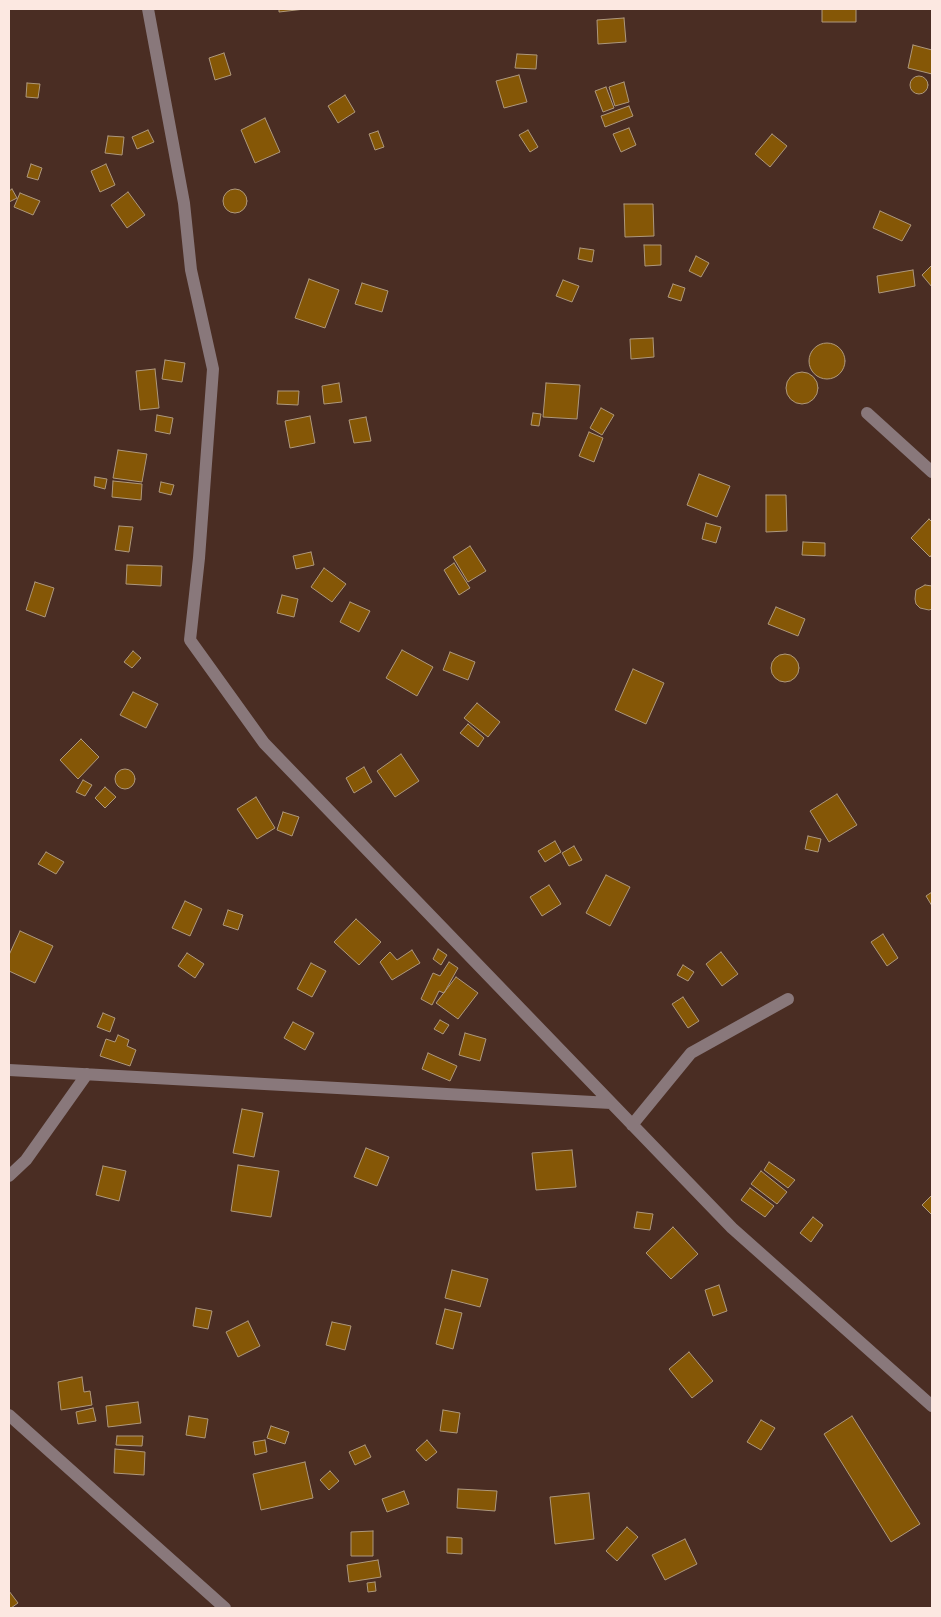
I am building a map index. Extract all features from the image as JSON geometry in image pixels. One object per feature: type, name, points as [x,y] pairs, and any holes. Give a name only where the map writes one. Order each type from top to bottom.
[{"type":"street","points":[[148,9],[184,203],[191,270],[212,369],[199,558],[190,640],[264,743],[610,1103],[732,1228],[932,1406]]},
{"type":"street","points":[[867,413],[932,472]]},
{"type":"street","points":[[632,1125],[692,1053],[788,999]]},
{"type":"street","points":[[9,1070],[610,1103]]},
{"type":"street","points":[[9,1176],[26,1160],[87,1074]]},
{"type":"street","points":[[9,1415],[225,1608]]},
{"type":"building","points":[[279,9],[305,9],[279,12]]},
{"type":"building","points":[[822,9],[856,9],[856,22],[822,22]]},
{"type":"building","points":[[624,18],[626,42],[598,44],[597,20]]},
{"type":"building","points":[[913,45],[932,50],[932,74],[908,68]]},
{"type":"building","points":[[224,53],[231,75],[215,80],[209,58]]},
{"type":"building","points":[[517,54],[537,55],[536,69],[515,68]]},
{"type":"building","points":[[519,75],[527,102],[504,108],[496,81]]},
{"type":"building","points":[[919,76],[925,79],[928,85],[925,91],[919,94],[913,91],[910,85],[913,79]]},
{"type":"building","points":[[624,82],[629,102],[615,106],[609,87]]},
{"type":"building","points":[[27,83],[40,84],[38,98],[26,97]]},
{"type":"building","points":[[606,87],[614,108],[603,112],[595,91]]},
{"type":"building","points":[[345,95],[355,112],[338,123],[328,106]]},
{"type":"building","points":[[629,106],[633,116],[605,127],[601,116]]},
{"type":"building","points":[[265,118],[280,152],[255,163],[241,130]]},
{"type":"building","points":[[629,128],[636,145],[621,152],[613,134]]},
{"type":"building","points":[[148,130],[154,142],[137,149],[132,137]]},
{"type":"building","points":[[528,130],[538,147],[530,152],[519,135]]},
{"type":"building","points":[[378,131],[384,147],[375,150],[369,134]]},
{"type":"building","points":[[772,134],[787,146],[770,167],[755,154]]},
{"type":"building","points":[[108,136],[124,137],[122,155],[105,153]]},
{"type":"building","points":[[31,164],[42,168],[38,180],[27,177]]},
{"type":"building","points":[[106,164],[115,185],[100,192],[91,171]]},
{"type":"building","points":[[12,189],[17,198],[9,202],[9,191]]},
{"type":"building","points":[[235,189],[244,192],[247,201],[244,210],[235,213],[226,210],[223,201],[226,192]]},
{"type":"building","points":[[128,192],[145,215],[127,228],[111,205]]},
{"type":"building","points":[[20,193],[40,201],[33,215],[14,207]]},
{"type":"building","points":[[624,204],[653,204],[654,236],[625,237]]},
{"type":"building","points":[[880,211],[911,225],[902,241],[873,228]]},
{"type":"building","points":[[644,245],[661,245],[661,265],[645,266]]},
{"type":"building","points":[[580,248],[594,250],[592,262],[578,259]]},
{"type":"building","points":[[696,256],[709,263],[701,277],[689,271]]},
{"type":"building","points":[[932,265],[932,287],[922,275]]},
{"type":"building","points":[[913,270],[915,286],[879,293],[877,276]]},
{"type":"building","points":[[309,279],[339,290],[325,328],[295,318]]},
{"type":"building","points":[[563,280],[579,286],[572,302],[556,296]]},
{"type":"building","points":[[362,283],[388,291],[382,312],[355,304]]},
{"type":"building","points":[[673,284],[685,288],[681,301],[668,297]]},
{"type":"building","points":[[653,338],[654,357],[631,359],[630,339]]},
{"type":"building","points":[[827,343],[839,349],[845,361],[839,373],[827,379],[815,373],[809,361],[815,349]]},
{"type":"building","points":[[165,360],[185,363],[182,382],[162,379]]},
{"type":"building","points":[[155,369],[159,408],[140,410],[136,371]]},
{"type":"building","points":[[802,372],[813,377],[818,388],[813,399],[802,404],[791,399],[786,388],[791,377]]},
{"type":"building","points":[[339,383],[342,402],[324,404],[322,386]]},
{"type":"building","points":[[546,383],[580,385],[577,419],[543,417]]},
{"type":"building","points":[[278,391],[299,391],[298,405],[277,404]]},
{"type":"building","points":[[601,408],[614,415],[602,435],[590,428]]},
{"type":"building","points":[[533,413],[541,414],[539,426],[531,425]]},
{"type":"building","points":[[157,415],[173,418],[170,434],[155,431]]},
{"type":"building","points":[[310,416],[315,443],[290,448],[285,421]]},
{"type":"building","points":[[366,417],[371,441],[354,443],[349,420]]},
{"type":"building","points":[[589,432],[603,438],[594,462],[579,456]]},
{"type":"building","points":[[118,450],[147,454],[142,482],[113,478]]},
{"type":"building","points":[[699,474],[730,486],[717,517],[687,505]]},
{"type":"building","points":[[95,477],[107,479],[105,489],[94,486]]},
{"type":"building","points":[[113,481],[142,484],[141,500],[112,497]]},
{"type":"building","points":[[161,482],[174,485],[171,495],[159,492]]},
{"type":"building","points":[[766,495],[786,495],[787,531],[766,532]]},
{"type":"building","points":[[929,519],[932,522],[932,554],[930,557],[911,538]]},
{"type":"building","points":[[706,523],[721,527],[716,543],[702,539]]},
{"type":"building","points":[[119,526],[133,527],[129,552],[115,550]]},
{"type":"building","points":[[803,542],[825,543],[825,556],[802,555]]},
{"type":"building","points":[[470,546],[486,571],[468,582],[453,557]]},
{"type":"building","points":[[311,552],[314,565],[296,569],[293,556]]},
{"type":"building","points":[[454,563],[470,588],[459,595],[444,570]]},
{"type":"building","points":[[127,565],[162,566],[161,586],[126,584]]},
{"type":"building","points":[[324,568],[346,584],[332,602],[311,587]]},
{"type":"building","points":[[35,582],[54,588],[45,617],[26,610]]},
{"type":"building","points":[[925,585],[932,586],[932,609],[929,610],[920,608],[916,604],[915,599],[916,590]]},
{"type":"building","points":[[282,595],[298,599],[294,617],[277,613]]},
{"type":"building","points":[[350,602],[370,611],[359,632],[340,622]]},
{"type":"building","points":[[776,607],[805,619],[798,636],[768,624]]},
{"type":"building","points":[[402,650],[433,667],[417,696],[386,678]]},
{"type":"building","points":[[133,651],[141,658],[132,668],[124,662]]},
{"type":"building","points":[[450,652],[475,662],[468,680],[443,670]]},
{"type":"building","points":[[785,654],[795,658],[799,668],[795,678],[785,682],[775,678],[771,668],[775,658]]},
{"type":"building","points":[[633,669],[664,683],[646,724],[615,710]]},
{"type":"building","points":[[133,692],[158,704],[146,728],[120,715]]},
{"type":"building","points":[[477,703],[500,722],[488,737],[464,718]]},
{"type":"building","points":[[468,724],[484,738],[478,747],[460,733]]},
{"type":"building","points":[[81,739],[99,757],[78,779],[60,760]]},
{"type":"building","points":[[401,754],[419,781],[395,797],[377,771]]},
{"type":"building","points":[[364,767],[372,782],[354,793],[346,778]]},
{"type":"building","points":[[125,769],[132,772],[135,779],[132,786],[125,789],[118,786],[115,779],[118,772]]},
{"type":"building","points":[[83,780],[92,785],[85,796],[76,792]]},
{"type":"building","points":[[105,787],[116,797],[105,808],[95,798]]},
{"type":"building","points":[[837,794],[857,825],[829,842],[810,811]]},
{"type":"building","points":[[256,797],[275,828],[257,839],[237,809]]},
{"type":"building","points":[[283,812],[299,817],[292,836],[277,830]]},
{"type":"building","points":[[808,836],[821,839],[818,852],[805,849]]},
{"type":"building","points":[[555,841],[561,852],[545,862],[538,851]]},
{"type":"building","points":[[574,846],[582,860],[569,866],[562,853]]},
{"type":"building","points":[[46,852],[64,862],[56,874],[38,864]]},
{"type":"building","points":[[606,875],[630,887],[610,926],[586,913]]},
{"type":"building","points":[[549,885],[561,904],[542,916],[530,897]]},
{"type":"building","points":[[932,892],[932,906],[926,896]]},
{"type":"building","points":[[185,901],[202,909],[190,936],[172,928]]},
{"type":"building","points":[[228,910],[243,915],[238,930],[223,925]]},
{"type":"building","points":[[356,919],[381,942],[359,965],[334,942]]},
{"type":"building","points":[[20,931],[53,946],[35,983],[9,971],[9,955]]},
{"type":"building","points":[[883,934],[898,958],[887,966],[871,942]]},
{"type":"building","points":[[438,949],[447,955],[441,965],[433,959]]},
{"type":"building","points":[[412,950],[420,963],[392,980],[380,962],[390,952],[397,960]]},
{"type":"building","points":[[721,952],[738,974],[722,986],[706,964]]},
{"type":"building","points":[[187,953],[204,964],[195,978],[178,966]]},
{"type":"building","points":[[449,962],[458,968],[444,993],[439,991],[432,1005],[421,999],[433,973],[440,976]]},
{"type":"building","points":[[311,963],[326,971],[312,997],[297,989]]},
{"type":"building","points":[[683,965],[694,972],[688,981],[677,975]]},
{"type":"building","points":[[456,977],[478,993],[458,1019],[436,1003]]},
{"type":"building","points":[[683,997],[699,1021],[688,1028],[672,1004]]},
{"type":"building","points":[[103,1013],[115,1018],[110,1032],[97,1027]]},
{"type":"building","points":[[440,1020],[449,1025],[443,1034],[434,1029]]},
{"type":"building","points":[[293,1022],[314,1033],[305,1050],[284,1038]]},
{"type":"building","points":[[465,1033],[486,1039],[480,1061],[459,1055]]},
{"type":"building","points":[[118,1035],[129,1040],[127,1046],[136,1050],[130,1066],[100,1056],[106,1039],[115,1042]]},
{"type":"building","points":[[428,1053],[457,1066],[450,1081],[422,1069]]},
{"type":"building","points":[[242,1109],[263,1113],[254,1157],[233,1153]]},
{"type":"building","points":[[366,1148],[389,1157],[377,1186],[354,1177]]},
{"type":"building","points":[[572,1150],[576,1187],[536,1190],[532,1153]]},
{"type":"building","points":[[769,1162],[795,1180],[788,1188],[764,1170]]},
{"type":"building","points":[[238,1165],[279,1171],[271,1217],[231,1211]]},
{"type":"building","points":[[103,1166],[126,1171],[119,1201],[96,1195]]},
{"type":"building","points":[[761,1171],[787,1192],[777,1204],[751,1184]]},
{"type":"building","points":[[750,1188],[774,1206],[765,1217],[741,1200]]},
{"type":"building","points":[[932,1195],[932,1215],[922,1205]]},
{"type":"building","points":[[637,1212],[653,1214],[650,1230],[634,1228]]},
{"type":"building","points":[[813,1217],[823,1225],[811,1242],[800,1233]]},
{"type":"building","points":[[673,1227],[698,1254],[671,1279],[646,1253]]},
{"type":"building","points":[[452,1270],[488,1279],[480,1307],[445,1298]]},
{"type":"building","points":[[719,1285],[727,1311],[713,1316],[705,1290]]},
{"type":"building","points":[[196,1308],[212,1311],[208,1329],[193,1326]]},
{"type":"building","points":[[445,1309],[462,1313],[453,1349],[436,1344]]},
{"type":"building","points":[[248,1321],[260,1346],[238,1357],[226,1332]]},
{"type":"building","points":[[332,1322],[351,1326],[345,1350],[326,1345]]},
{"type":"building","points":[[689,1352],[713,1381],[692,1398],[669,1369]]},
{"type":"building","points":[[82,1377],[84,1392],[90,1391],[92,1405],[61,1410],[58,1382]]},
{"type":"building","points":[[138,1402],[141,1423],[108,1427],[106,1406]]},
{"type":"building","points":[[93,1408],[96,1421],[78,1424],[76,1412]]},
{"type":"building","points":[[443,1410],[460,1413],[457,1433],[440,1431]]},
{"type":"building","points":[[189,1416],[208,1419],[205,1438],[186,1435]]},
{"type":"building","points":[[852,1416],[920,1524],[891,1542],[824,1434]]},
{"type":"building","points":[[761,1420],[775,1428],[761,1450],[747,1442]]},
{"type":"building","points":[[271,1426],[289,1432],[285,1444],[267,1438]]},
{"type":"building","points":[[117,1436],[143,1436],[142,1446],[116,1445]]},
{"type":"building","points":[[265,1440],[267,1452],[255,1455],[253,1442]]},
{"type":"building","points":[[427,1440],[437,1452],[426,1461],[416,1450]]},
{"type":"building","points":[[365,1445],[371,1457],[355,1465],[349,1452]]},
{"type":"building","points":[[115,1449],[145,1452],[144,1475],[114,1473]]},
{"type":"building","points":[[305,1462],[313,1498],[261,1510],[253,1474]]},
{"type":"building","points":[[330,1471],[339,1481],[329,1490],[320,1480]]},
{"type":"building","points":[[458,1489],[497,1491],[495,1511],[457,1508]]},
{"type":"building","points":[[404,1491],[409,1504],[387,1512],[382,1499]]},
{"type":"building","points":[[589,1493],[594,1539],[555,1544],[550,1497]]},
{"type":"building","points":[[627,1527],[638,1537],[617,1561],[606,1551]]},
{"type":"building","points":[[373,1531],[373,1556],[351,1556],[351,1532]]},
{"type":"building","points":[[447,1537],[462,1538],[462,1554],[447,1553]]},
{"type":"building","points":[[685,1539],[697,1564],[665,1580],[652,1555]]},
{"type":"building","points":[[378,1560],[381,1577],[349,1582],[347,1565]]},
{"type":"building","points":[[375,1582],[376,1591],[368,1592],[367,1583]]},
{"type":"building","points":[[9,1591],[18,1603],[11,1608],[9,1608]]}]
